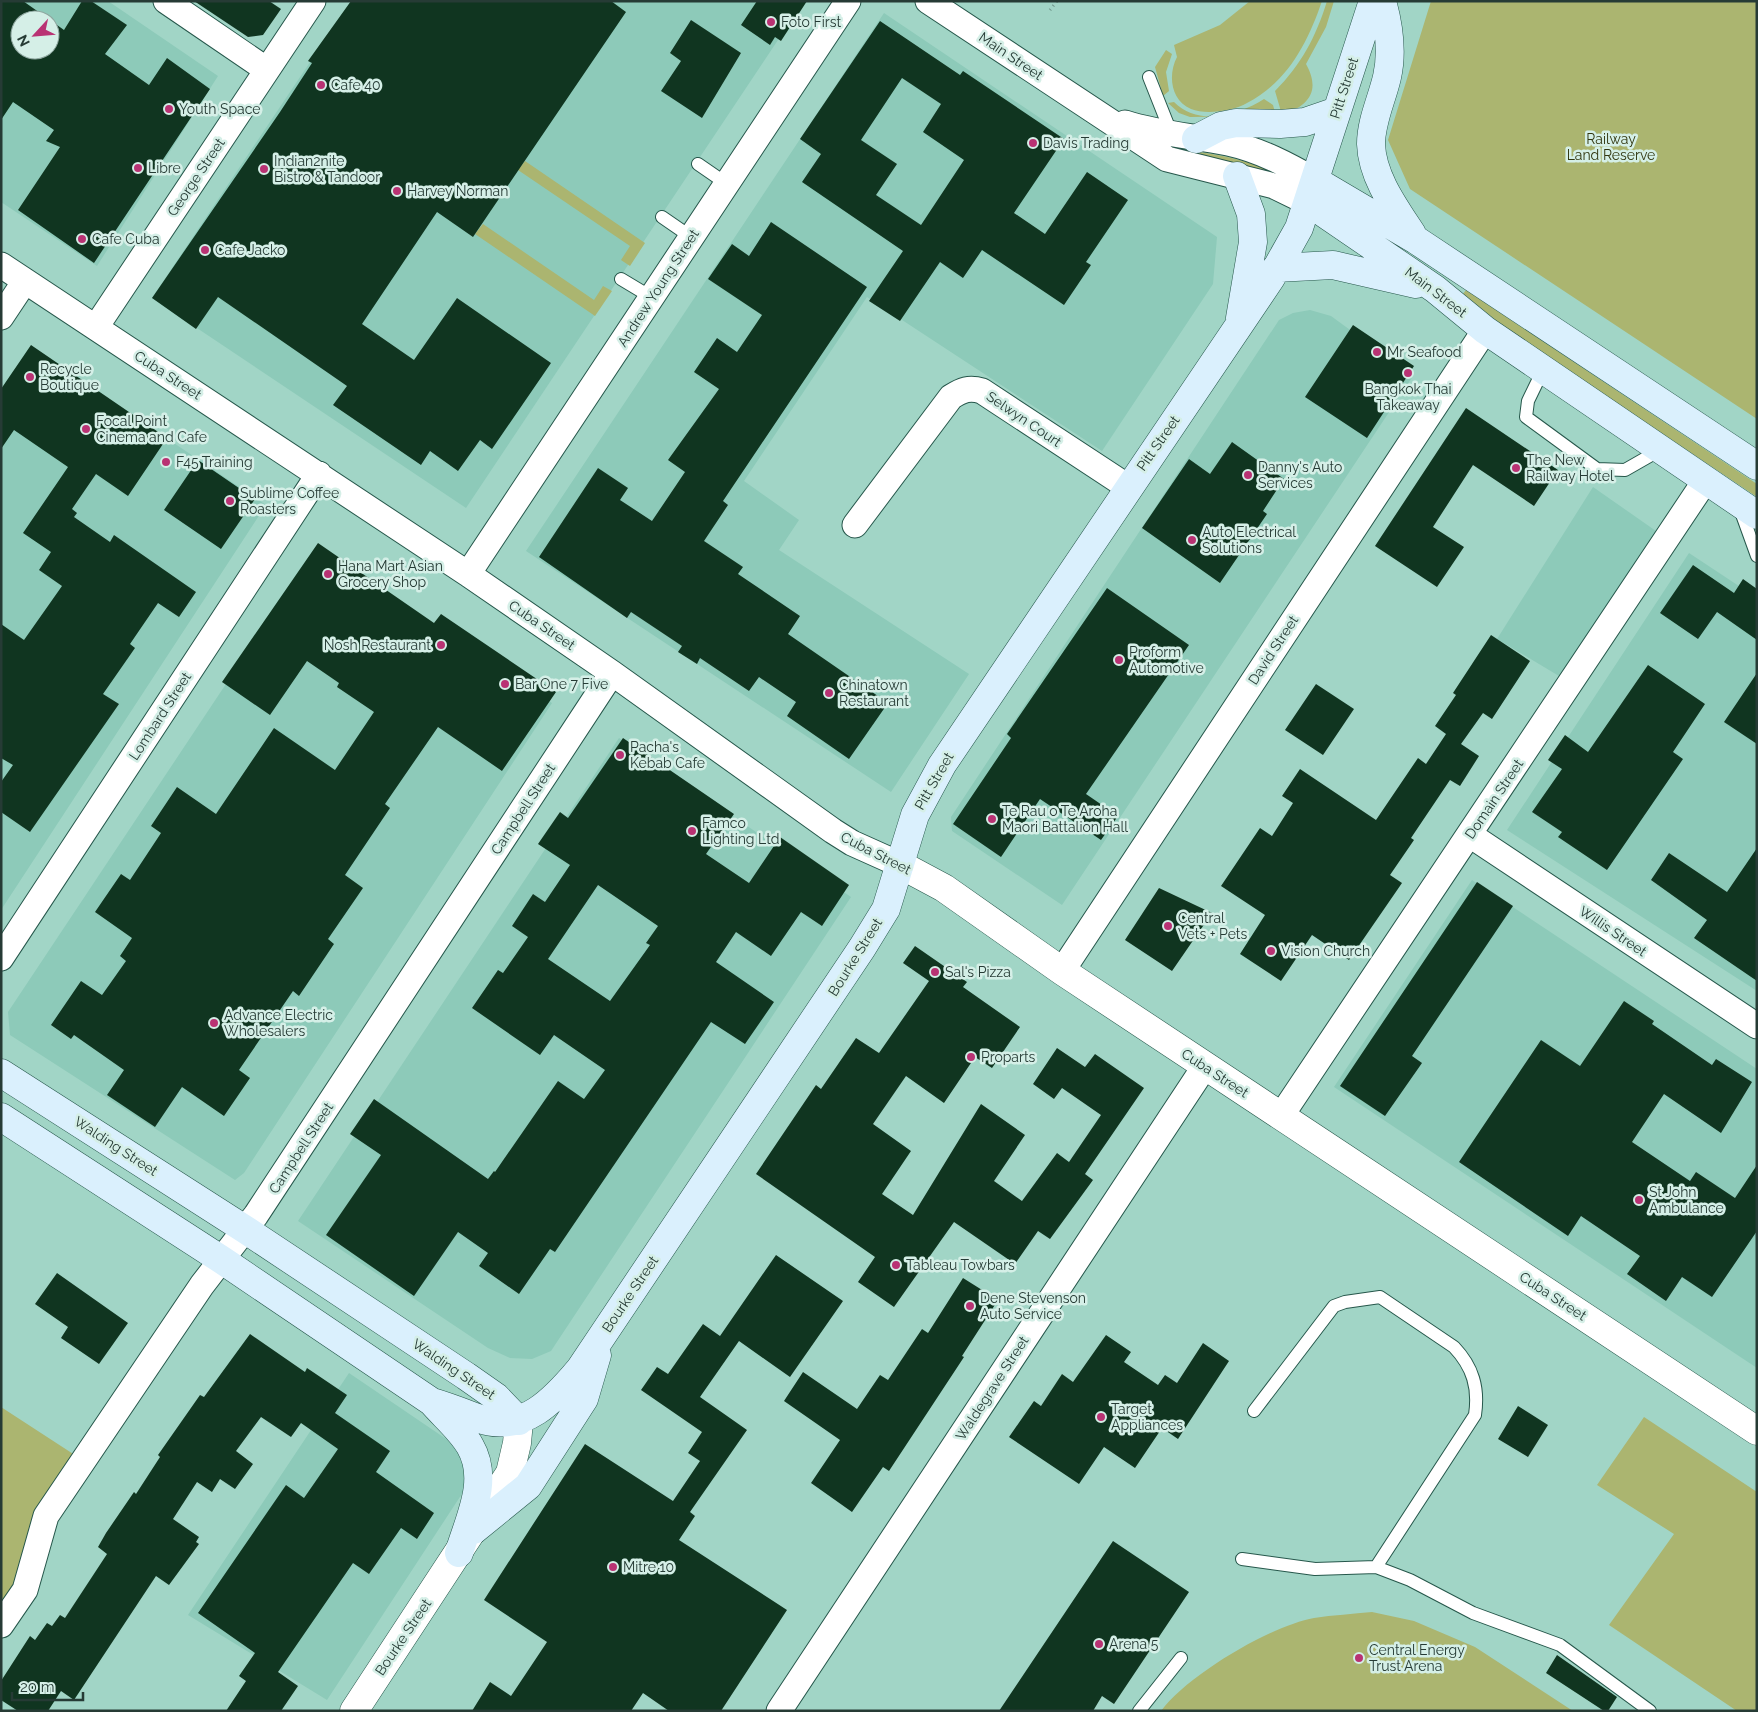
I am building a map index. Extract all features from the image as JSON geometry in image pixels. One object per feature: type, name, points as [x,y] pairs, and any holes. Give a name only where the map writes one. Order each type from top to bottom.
[{"type":"main road","name":"Pitt Street","points":[[901,865],[915,814],[942,765],[1128,488],[1238,329],[1300,228],[1374,1]]},
{"type":"main road","points":[[1382,1],[1388,22],[1389,59],[1372,131],[1371,146],[1382,183],[1416,240]]},
{"type":"main road","points":[[1184,137],[1236,123],[1280,124],[1305,122],[1337,110]]},
{"type":"main road","points":[[1237,176],[1251,214],[1253,242],[1238,329]]},
{"type":"main road","name":"Main Street","points":[[1312,192],[1416,240],[1757,466]]},
{"type":"main road","name":"Main Street","points":[[1312,192],[1485,330],[1747,509]]},
{"type":"main road","points":[[1276,268],[1333,265],[1435,289]]},
{"type":"main road","name":"Bourke Street","points":[[519,1420],[559,1395],[580,1369],[862,948],[886,909],[901,865]]},
{"type":"main road","name":"Walding Street","points":[[1,1073],[246,1230],[496,1397],[519,1420]]},
{"type":"main road","name":"Walding Street","points":[[1,1117],[222,1260],[432,1402],[458,1409],[480,1419],[501,1423],[519,1420]]},
{"type":"main road","points":[[474,1530],[528,1486],[584,1399],[603,1334]]},
{"type":"main road","points":[[432,1402],[470,1446],[479,1469],[478,1493],[459,1553]]},
{"type":"street","points":[[166,1],[267,70]]},
{"type":"street","name":"George Street","points":[[96,327],[313,1]]},
{"type":"street","name":"Andrew Young Street","points":[[468,574],[848,1]]},
{"type":"street","name":"Main Street","points":[[928,1],[1167,159],[1274,186],[1312,192]]},
{"type":"street","name":"Main Street","points":[[1094,112],[1143,129],[1227,143],[1258,152],[1312,192]]},
{"type":"street","name":"Cuba Street","points":[[1,265],[468,574],[612,673],[833,831],[852,843],[901,865],[944,888],[1062,971],[1757,1431]]},
{"type":"street","points":[[1,317],[25,281]]},
{"type":"street","name":"David Street","points":[[1062,971],[1485,330]]},
{"type":"street","name":"Selwyn Court","points":[[854,525],[951,397],[961,390],[972,388],[982,390],[1128,488]]},
{"type":"street","name":"Lombard Street","points":[[1,958],[319,474]]},
{"type":"street","name":"Domain Street","points":[[1281,1116],[1705,481]]},
{"type":"street","name":"Campbell Street","points":[[1,1625],[25,1590],[46,1516],[202,1285],[246,1230],[612,673]]},
{"type":"street","name":"Willis Street","points":[[1470,835],[1757,1026]]},
{"type":"street","name":"Waldegrave Street","points":[[779,1711],[1205,1066]]},
{"type":"street","name":"Bourke Street","points":[[354,1711],[510,1473],[517,1443],[519,1420]]},
{"type":"lane","points":[[1149,77],[1184,137]]},
{"type":"lane","points":[[698,164],[727,184]]},
{"type":"lane","points":[[662,217],[691,237]]},
{"type":"lane","points":[[621,279],[651,297]]},
{"type":"lane","points":[[1544,370],[1528,401],[1526,417],[1597,469],[1625,470],[1660,450]]},
{"type":"lane","points":[[1747,509],[1757,556]]},
{"type":"lane","points":[[1254,1411],[1334,1306],[1351,1300],[1380,1297],[1454,1347],[1463,1356],[1474,1379],[1477,1397],[1474,1415],[1376,1567]]},
{"type":"lane","points":[[1242,1559],[1315,1569],[1376,1567],[1410,1580],[1473,1613],[1560,1645],[1650,1711]]},
{"type":"lane","points":[[1139,1711],[1181,1658]]},
{"type":"path","points":[[1050,10],[1057,1]]},
{"type":"shaded area","points":[[1,1],[108,1],[218,76],[97,266],[1,202]]},
{"type":"shaded area","points":[[351,1],[804,1],[466,508],[152,298]]},
{"type":"shaded area","points":[[884,13],[1217,237],[1213,284],[1102,451],[867,297],[744,481],[799,520],[779,550],[969,674],[891,792],[526,551]]},
{"type":"shaded area","points":[[1310,310],[1331,316],[1413,376],[1062,905],[952,831],[951,817],[1279,320],[1293,313]]},
{"type":"shaded area","points":[[31,347],[266,505],[1,910],[1,390]]},
{"type":"shaded area","points":[[1593,487],[1656,531],[1559,676],[1497,639]]},
{"type":"shaded area","points":[[317,547],[552,703],[244,1173],[235,1180],[10,1035],[8,1012]]},
{"type":"shaded area","points":[[1689,553],[1757,598],[1757,991],[1507,830]]},
{"type":"shaded area","points":[[619,738],[851,897],[551,1351],[532,1359],[510,1358],[488,1348],[298,1221]]},
{"type":"shaded area","points":[[1472,880],[1757,1069],[1757,1368],[1334,1087]]},
{"type":"shaded area","points":[[349,1373],[458,1447],[471,1480],[327,1700],[188,1615]]},
{"type":"green space","points":[[1250,1],[1322,1],[1310,31],[1295,59],[1274,84],[1261,94],[1241,106],[1219,111],[1197,111],[1184,105],[1175,93],[1173,86],[1172,71],[1177,57],[1174,45],[1220,25]]},
{"type":"green space","points":[[1327,1],[1334,1],[1326,27],[1306,64],[1312,82],[1310,96],[1299,107],[1282,115],[1275,91],[1293,71],[1307,50]]},
{"type":"green space","name":"Railway Land Reserve","points":[[1431,1],[1757,2],[1757,419],[1410,189],[1388,140]]},
{"type":"green space","points":[[1166,50],[1172,54],[1166,72],[1169,91],[1163,96],[1155,67]]},
{"type":"green space","points":[[1264,99],[1273,105],[1276,116],[1190,117],[1179,113],[1168,103],[1174,102],[1184,110],[1195,114],[1219,116],[1243,110]]},
{"type":"green space","points":[[1174,149],[1213,154],[1250,163],[1275,171],[1275,173],[1273,175]]},
{"type":"green space","points":[[525,161],[645,243],[630,266],[621,260],[630,246],[518,170]]},
{"type":"green space","points":[[483,224],[594,300],[603,286],[612,291],[595,316],[475,234]]},
{"type":"green space","points":[[1466,290],[1757,484],[1757,497],[1513,334],[1463,294]]},
{"type":"green space","points":[[1,1407],[84,1461],[1,1625]]},
{"type":"green space","points":[[1644,1417],[1757,1492],[1757,1711],[1737,1711],[1609,1625],[1674,1534],[1597,1485]]},
{"type":"green space","name":"Central Energy Trust Arena","points":[[1372,1612],[1414,1621],[1475,1647],[1573,1711],[1161,1711],[1190,1682],[1253,1641],[1296,1623],[1314,1618]]},
{"type":"building","points":[[1,1],[23,1],[36,10],[10,10],[10,60],[60,60],[60,27],[64,30],[82,1],[91,1],[127,25],[105,54],[149,85],[167,58],[210,89],[94,263],[18,210],[60,147],[46,141],[54,130],[13,102],[1,120]]},
{"type":"building","points":[[194,1],[269,1],[281,9],[263,35],[248,37]]},
{"type":"building","name":"Harvey Norman","points":[[351,1],[611,1],[626,12],[473,237],[437,212],[362,324],[414,360],[457,298],[551,363],[492,449],[480,440],[458,471],[430,451],[421,465],[333,405],[347,386],[218,297],[196,329],[152,298],[280,112],[312,63],[308,61]]},
{"type":"building","name":"Foto First","points":[[757,1],[807,1],[781,41],[775,37],[770,45],[741,25]]},
{"type":"building","points":[[691,20],[741,53],[702,118],[661,91],[681,61],[670,53]]},
{"type":"building","points":[[880,21],[960,75],[963,71],[1064,139],[1014,213],[1045,234],[1087,172],[1128,200],[1086,262],[1091,265],[1064,305],[982,250],[963,278],[940,262],[900,321],[869,301],[903,251],[802,182],[821,154],[800,139]],"holes":[[[902,78],[941,104],[923,132],[964,160],[921,225],[876,195],[897,164],[861,140]]]},
{"type":"building","points":[[771,222],[867,287],[723,501],[728,505],[704,541],[743,567],[738,574],[800,616],[788,634],[888,703],[849,759],[787,716],[796,702],[759,677],[749,691],[700,658],[697,664],[678,652],[682,646],[631,612],[627,618],[539,557],[598,468],[628,488],[620,500],[652,521],[685,472],[668,460],[719,389],[694,372],[717,338],[737,352],[762,315],[708,279],[732,244],[749,256]]},
{"type":"building","points":[[1353,325],[1414,366],[1367,438],[1305,397]]},
{"type":"building","points":[[31,345],[167,438],[128,496],[96,474],[72,509],[77,513],[74,517],[110,542],[114,535],[196,592],[179,617],[158,603],[130,644],[135,648],[103,694],[119,704],[30,832],[1,812],[1,782],[13,765],[1,758],[1,624],[24,640],[62,586],[39,570],[51,552],[23,533],[68,467],[14,430],[1,449],[1,389]]},
{"type":"building","name":"The New Railway Hotel","points":[[1466,408],[1558,470],[1534,506],[1473,465],[1433,527],[1464,547],[1437,587],[1375,546]]},
{"type":"building","points":[[1232,442],[1284,479],[1263,511],[1267,514],[1220,583],[1142,528],[1189,459],[1210,474]]},
{"type":"building","points":[[198,460],[255,499],[221,549],[164,510]]},
{"type":"building","points":[[318,543],[434,623],[441,614],[556,692],[502,771],[438,727],[385,804],[390,808],[345,875],[363,888],[328,939],[334,944],[299,996],[293,991],[239,1070],[250,1078],[224,1116],[182,1087],[155,1127],[107,1095],[124,1070],[74,1035],[71,1039],[51,1025],[81,981],[102,995],[126,961],[120,956],[132,938],[95,912],[121,874],[130,880],[161,833],[151,826],[177,787],[216,814],[274,728],[335,770],[374,712],[337,687],[339,683],[307,661],[270,715],[222,682]]},
{"type":"building","points":[[1693,565],[1734,593],[1743,579],[1757,589],[1757,640],[1717,612],[1698,639],[1660,613]]},
{"type":"building","points":[[1107,588],[1189,645],[1086,794],[1118,816],[1101,840],[1040,799],[1001,857],[953,824],[1011,738],[1007,734]]},
{"type":"building","points":[[1491,635],[1530,661],[1492,719],[1483,713],[1461,744],[1479,756],[1460,786],[1450,780],[1411,838],[1414,840],[1390,875],[1402,883],[1349,960],[1312,935],[1281,981],[1240,954],[1265,915],[1221,886],[1260,828],[1272,836],[1293,803],[1282,796],[1300,769],[1376,820],[1418,758],[1426,764],[1446,734],[1435,726],[1456,695],[1453,693]]},
{"type":"building","points":[[1648,665],[1705,704],[1673,752],[1683,759],[1607,870],[1558,837],[1562,832],[1532,812],[1562,769],[1548,760],[1565,735],[1588,752]]},
{"type":"building","points":[[1757,673],[1757,744],[1724,722]]},
{"type":"building","points":[[1316,684],[1354,709],[1323,755],[1285,730]]},
{"type":"building","points":[[623,738],[734,814],[706,854],[749,883],[780,837],[849,885],[822,926],[801,912],[771,956],[736,932],[716,962],[774,1002],[745,1044],[711,1022],[555,1252],[550,1249],[519,1294],[479,1266],[488,1253],[458,1232],[414,1296],[326,1235],[381,1155],[350,1134],[374,1099],[488,1179],[495,1172],[558,1081],[584,1099],[605,1070],[554,1035],[540,1055],[472,1008],[498,970],[503,973],[528,937],[512,926],[533,894],[545,902],[570,865],[538,844],[560,812],[568,818]],"holes":[[[598,885],[658,926],[646,943],[650,945],[610,1001],[548,959]]]},
{"type":"building","points":[[1757,848],[1757,981],[1694,938],[1707,920],[1651,880],[1669,853],[1727,892]]},
{"type":"building","points":[[1477,882],[1513,906],[1412,1056],[1422,1063],[1385,1116],[1340,1086]]},
{"type":"building","name":"Central Vets + Pets","points":[[1159,888],[1212,913],[1172,971],[1125,940]]},
{"type":"building","points":[[915,946],[967,982],[963,987],[1020,1027],[992,1068],[975,1057],[944,1103],[906,1076],[873,1124],[911,1151],[882,1194],[913,1215],[981,1104],[1025,1135],[994,1181],[1022,1201],[1057,1153],[1069,1162],[1101,1115],[1062,1088],[1054,1099],[1033,1084],[1057,1048],[1085,1067],[1095,1054],[1144,1088],[1085,1174],[1093,1180],[1050,1239],[1038,1231],[1015,1264],[954,1222],[894,1307],[858,1282],[875,1257],[756,1174],[816,1085],[821,1089],[856,1038],[879,1053],[929,981],[903,963]]},
{"type":"building","points":[[1624,1001],[1654,1021],[1652,1024],[1712,1065],[1716,1059],[1752,1082],[1721,1133],[1664,1094],[1632,1142],[1690,1181],[1696,1172],[1735,1198],[1757,1165],[1757,1231],[1712,1297],[1682,1277],[1666,1301],[1627,1274],[1640,1256],[1581,1216],[1568,1236],[1459,1162],[1541,1040],[1580,1066]]},
{"type":"building","name":"Mitre 10","points":[[776,1255],[843,1301],[790,1377],[739,1341],[700,1397],[747,1430],[690,1512],[695,1516],[679,1540],[787,1610],[721,1711],[669,1711],[643,1693],[631,1711],[472,1711],[490,1682],[511,1696],[547,1642],[484,1600],[585,1444],[673,1501],[700,1461],[688,1453],[702,1432],[641,1390],[657,1367],[668,1374],[703,1324],[720,1336]]},
{"type":"building","points":[[57,1273],[128,1323],[99,1364],[61,1338],[68,1327],[35,1304]]},
{"type":"building","points":[[963,1278],[998,1300],[962,1356],[964,1357],[889,1471],[883,1467],[852,1512],[811,1483],[840,1440],[784,1401],[803,1372],[857,1409],[880,1375],[888,1380],[922,1329],[928,1333]]},
{"type":"building","points":[[250,1334],[305,1372],[307,1368],[347,1395],[335,1413],[390,1451],[376,1472],[434,1513],[417,1539],[401,1528],[369,1574],[353,1563],[278,1672],[298,1686],[281,1711],[226,1711],[246,1681],[239,1676],[255,1653],[198,1613],[286,1485],[304,1498],[338,1449],[301,1423],[291,1437],[261,1417],[236,1451],[253,1464],[235,1489],[220,1479],[212,1492],[197,1482],[173,1519],[199,1537],[196,1542],[199,1544],[169,1585],[156,1576],[74,1700],[61,1691],[48,1711],[18,1711],[1,1700],[1,1681],[30,1636],[35,1640],[47,1623],[52,1626],[60,1615],[65,1618],[107,1554],[98,1547],[106,1533],[134,1492],[136,1494],[160,1457],[158,1455],[200,1395],[204,1397]]},
{"type":"building","points":[[1106,1335],[1131,1352],[1124,1362],[1158,1385],[1165,1375],[1177,1383],[1203,1343],[1229,1361],[1178,1439],[1162,1428],[1135,1468],[1104,1447],[1079,1484],[1009,1437],[1034,1401],[1041,1406],[1062,1374],[1073,1382]]},
{"type":"building","points":[[1518,1406],[1548,1425],[1528,1457],[1498,1439]]},
{"type":"building","name":"Arena 5","points":[[1113,1541],[1189,1592],[1114,1704],[1102,1696],[1093,1711],[999,1711]]},
{"type":"building","points":[[1557,1655],[1617,1697],[1608,1711],[1604,1711],[1546,1673]]},
{"type":"place","name":"Foto First","points":[[771,22]]},
{"type":"place","name":"Cafe 40","points":[[321,85]]},
{"type":"place","name":"Youth Space","points":[[169,109]]},
{"type":"place","name":"Davis Trading","points":[[1033,143]]},
{"type":"place","name":"Libre","points":[[138,168]]},
{"type":"place","name":"Indian2nite Bistro & Tandoor","points":[[264,169]]},
{"type":"place","name":"Harvey Norman","points":[[397,191]]},
{"type":"place","name":"Cafe Cuba","points":[[82,239]]},
{"type":"place","name":"Cafe Jacko","points":[[205,250]]},
{"type":"place","name":"Mr Seafood","points":[[1377,352]]},
{"type":"place","name":"Bangkok Thai Takeaway","points":[[1408,373]]},
{"type":"place","name":"Recycle Boutique","points":[[30,377]]},
{"type":"place","name":"Focal Point Cinema and Cafe","points":[[86,429]]},
{"type":"place","name":"F45 Training","points":[[166,462]]},
{"type":"place","name":"The New Railway Hotel","points":[[1516,468]]},
{"type":"place","name":"Danny's Auto Services","points":[[1248,475]]},
{"type":"place","name":"Sublime Coffee Roasters","points":[[230,501]]},
{"type":"place","name":"Auto Electrical Solutions","points":[[1192,540]]},
{"type":"place","name":"Hana Mart Asian Grocery Shop","points":[[328,574]]},
{"type":"place","name":"Nosh Restaurant","points":[[441,645]]},
{"type":"place","name":"Proform Automotive","points":[[1119,660]]},
{"type":"place","name":"Bar One 7 Five","points":[[505,684]]},
{"type":"place","name":"Chinatown Restaurant","points":[[829,693]]},
{"type":"place","name":"Pacha's Kebab Cafe","points":[[620,755]]},
{"type":"place","name":"Te Rau o Te Aroha Maori Battalion Hall","points":[[992,819]]},
{"type":"place","name":"Famco Lighting Ltd","points":[[692,831]]},
{"type":"place","name":"Central Vets + Pets","points":[[1168,926]]},
{"type":"place","name":"Vision Church","points":[[1271,951]]},
{"type":"place","name":"Sal's Pizza","points":[[935,972]]},
{"type":"place","name":"Advance Electric Wholesalers","points":[[214,1023]]},
{"type":"place","name":"Proparts","points":[[971,1057]]},
{"type":"place","name":"St John Ambulance","points":[[1639,1200]]},
{"type":"place","name":"Tableau Towbars","points":[[896,1265]]},
{"type":"place","name":"Dene Stevenson Auto Service","points":[[970,1306]]},
{"type":"place","name":"Target Appliances","points":[[1101,1417]]},
{"type":"place","name":"Mitre 10","points":[[613,1567]]},
{"type":"place","name":"Arena 5","points":[[1099,1644]]},
{"type":"place","name":"Central Energy Trust Arena","points":[[1359,1658]]}]
